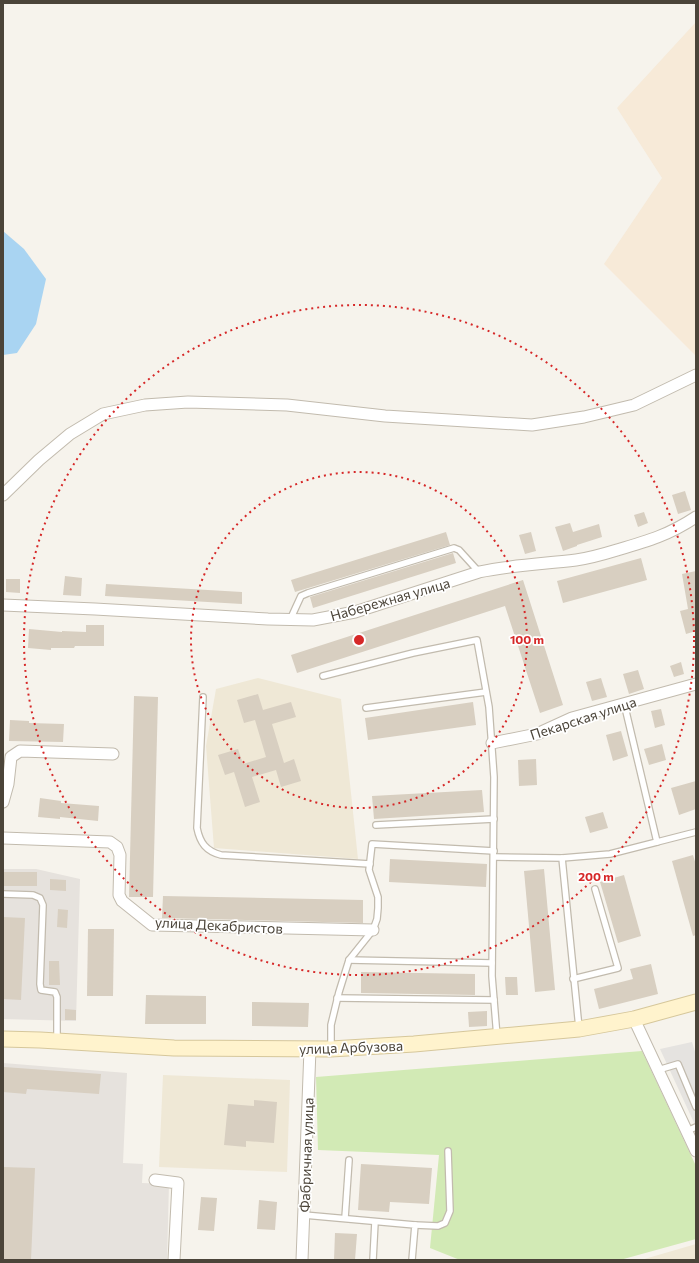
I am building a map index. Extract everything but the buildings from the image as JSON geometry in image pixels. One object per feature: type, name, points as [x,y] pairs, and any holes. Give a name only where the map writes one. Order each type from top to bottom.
[{"type":"street","points":[[3,495],[39,460],[70,434],[103,414],[145,405],[188,402],[287,405],[385,416],[532,425],[584,417],[634,405],[696,375]]},
{"type":"street","name":"Набережная улица","points":[[3,605],[313,620],[355,612],[479,572],[521,564],[577,560],[596,556],[656,539],[679,528],[696,517]]},
{"type":"street","name":"Пекарская улица","points":[[492,743],[537,734],[572,718],[696,684]]},
{"type":"street","points":[[3,802],[8,784],[11,758],[20,752],[113,754]]},
{"type":"street","name":"улица Декабристов","points":[[3,838],[110,842],[117,847],[120,855],[119,895],[122,901],[152,925],[373,930]]},
{"type":"street","name":"улица Арбузова","points":[[3,1039],[174,1048],[331,1049],[414,1044],[579,1029],[634,1019],[696,1002]]},
{"type":"street","points":[[634,1019],[658,1070],[691,1129],[696,1151]]},
{"type":"street","name":"Фабричная улица","points":[[302,1260],[310,1049]]},
{"type":"street","points":[[155,1180],[178,1183],[174,1260]]},
{"type":"lane","points":[[290,620],[301,596],[454,548],[459,550],[479,572]]},
{"type":"lane","points":[[323,676],[413,653],[477,640],[489,707],[494,777],[492,963],[497,1037]]},
{"type":"lane","points":[[366,708],[486,692]]},
{"type":"lane","points":[[203,697],[197,828],[198,836],[202,844],[207,849],[221,855],[370,864]]},
{"type":"lane","points":[[624,703],[657,842]]},
{"type":"lane","points":[[376,825],[494,819]]},
{"type":"lane","points":[[331,1049],[331,1025],[337,998],[349,960],[373,930],[377,919],[378,908],[375,887],[370,870],[372,844],[562,858],[610,854],[696,832]]},
{"type":"lane","points":[[562,858],[579,1029]]},
{"type":"lane","points":[[573,979],[618,968],[595,889]]},
{"type":"lane","points":[[3,894],[33,895],[40,898],[42,905],[40,984],[41,990],[55,992],[58,997],[57,1041]]},
{"type":"lane","points":[[349,960],[492,963]]},
{"type":"lane","points":[[337,998],[494,1000]]},
{"type":"lane","points":[[658,1070],[678,1064],[696,1107]]},
{"type":"lane","points":[[304,1214],[415,1225],[438,1226],[445,1223],[450,1211],[448,1151]]},
{"type":"lane","points":[[345,1218],[349,1160]]},
{"type":"lane","points":[[373,1260],[375,1222]]},
{"type":"lane","points":[[412,1260],[415,1225]]},
{"type":"shaded area","points":[[696,22],[696,356],[604,264],[662,178],[617,108]]},
{"type":"shaded area","points":[[258,678],[341,699],[358,859],[214,848],[206,746],[216,689]]},
{"type":"shaded area","points":[[3,869],[36,869],[80,879],[76,1021],[3,1019]]},
{"type":"shaded area","points":[[692,1042],[696,1055],[696,1127],[660,1049]]},
{"type":"shaded area","points":[[3,1063],[127,1073],[123,1163],[143,1164],[142,1183],[169,1184],[167,1260],[3,1260]]},
{"type":"shaded area","points":[[163,1075],[290,1080],[287,1172],[159,1167]]},
{"type":"shaded area","points":[[696,1244],[696,1260],[641,1260]]},
{"type":"green space","points":[[642,1051],[696,1166],[696,1239],[620,1260],[460,1260],[430,1248],[439,1155],[318,1150],[316,1077]]},
{"type":"water","points":[[3,231],[24,249],[46,279],[36,324],[17,353],[3,355]]}]
